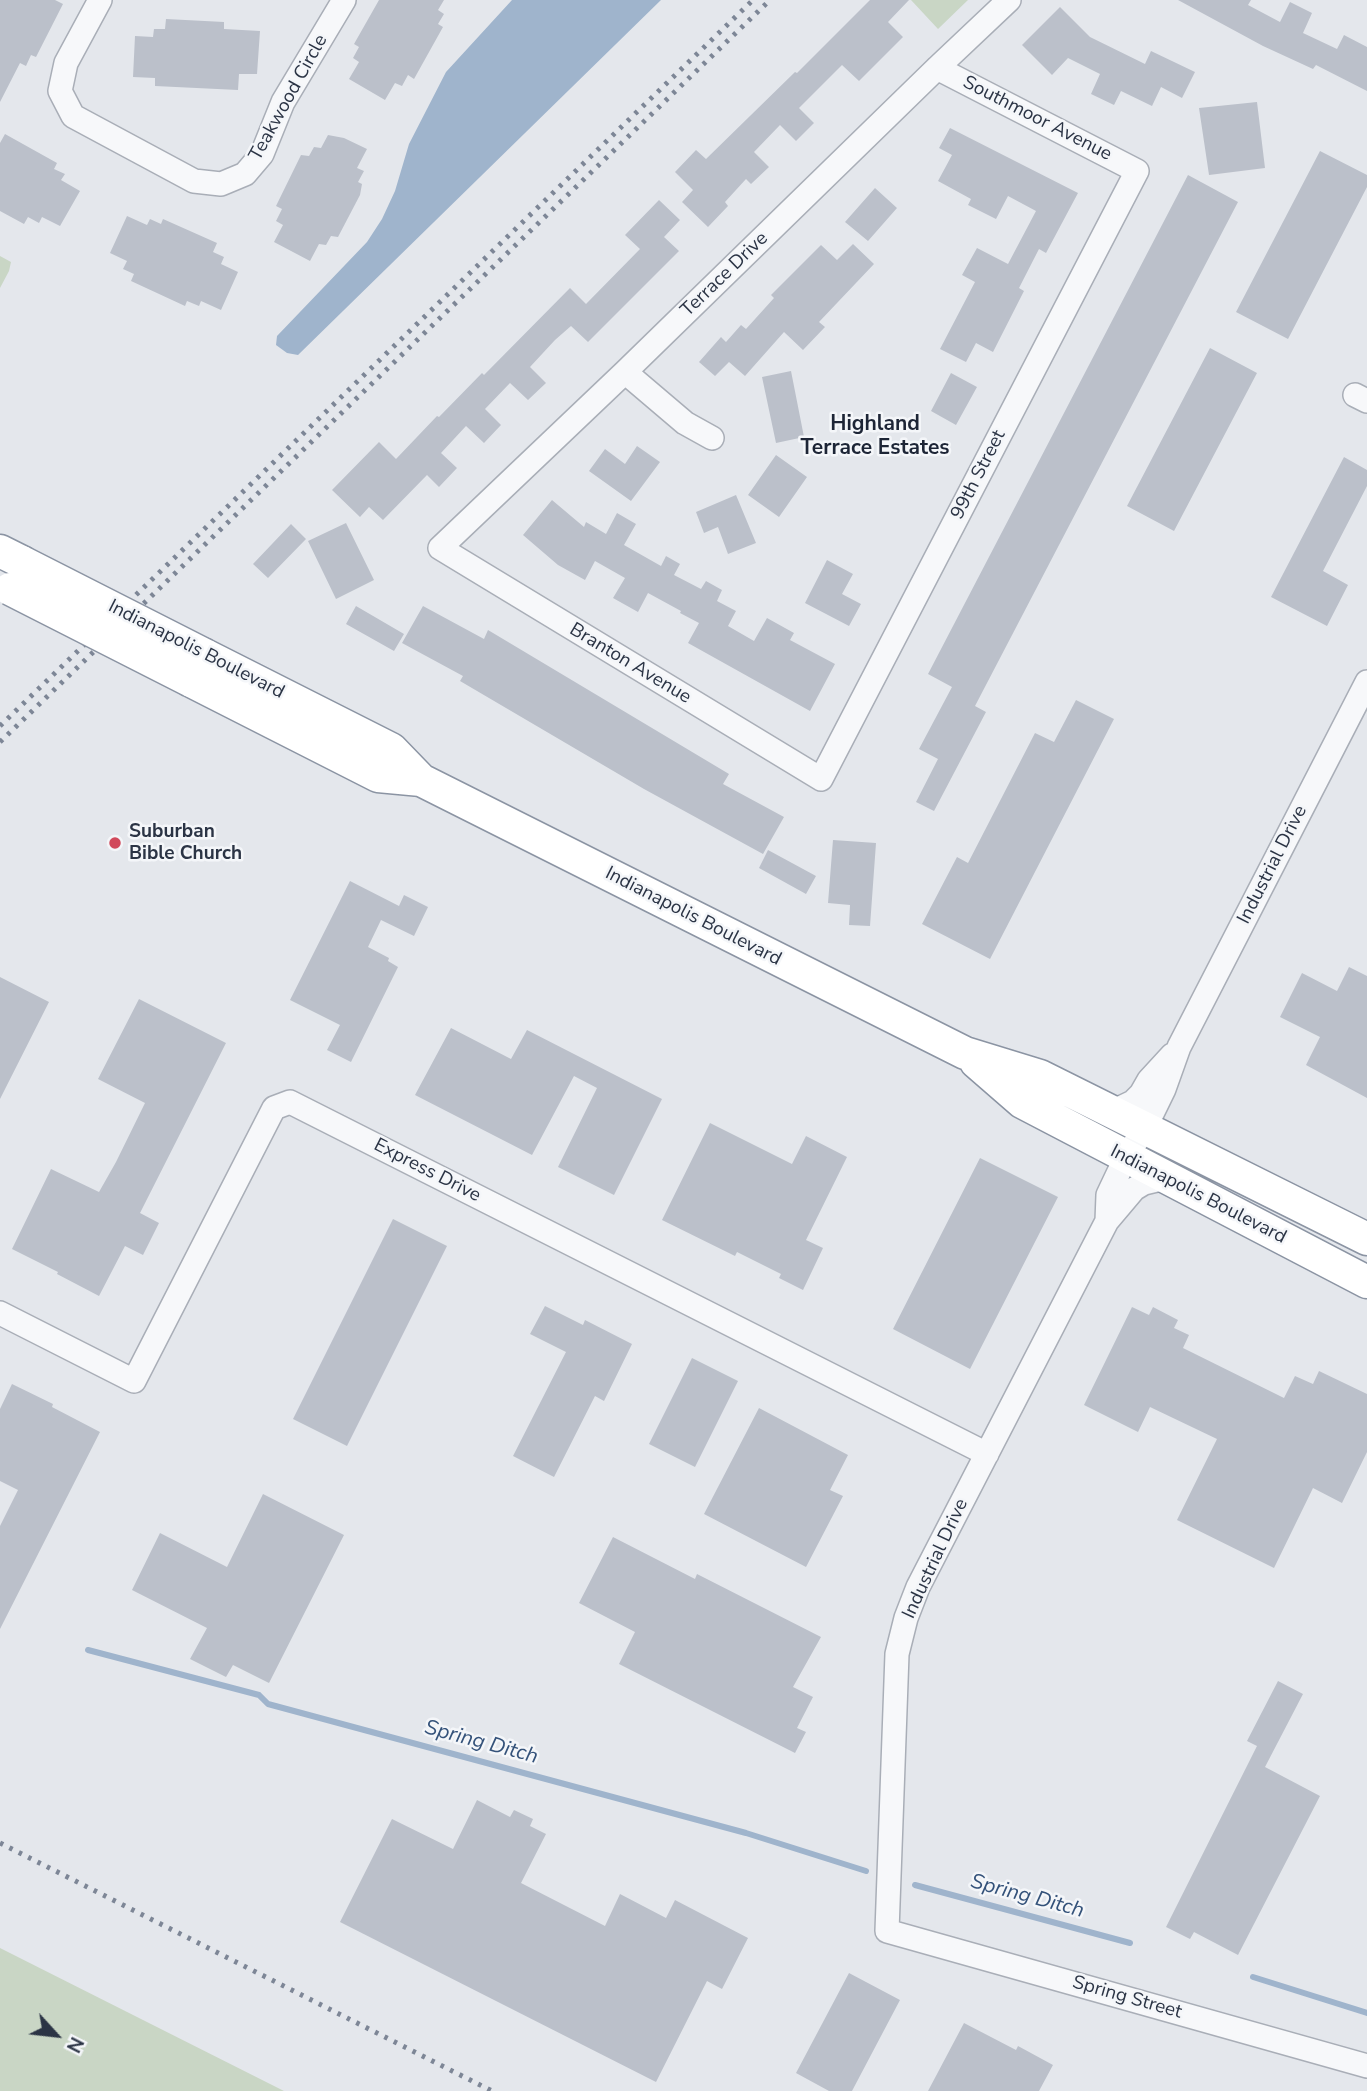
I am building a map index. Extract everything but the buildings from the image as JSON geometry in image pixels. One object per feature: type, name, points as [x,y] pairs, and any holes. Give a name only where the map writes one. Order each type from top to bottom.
[{"type":"highway","name":"Indianapolis Boulevard","points":[[8,572],[198,668],[378,776],[421,780],[965,1054],[1040,1076],[1367,1239]]},
{"type":"highway","name":"Indianapolis Boulevard","points":[[965,1054],[1022,1102],[1367,1282]]},
{"type":"street","name":"Teakwood Circle","points":[[100,0],[66,63],[60,91],[74,116],[194,181],[221,184],[245,174],[262,154],[283,102],[344,0]]},
{"type":"street","name":"Terrace Drive","points":[[440,548],[1009,0]]},
{"type":"street","name":"Southmoor Avenue","points":[[937,68],[1137,171]]},
{"type":"street","name":"99th Street","points":[[821,779],[1137,171]]},
{"type":"street","points":[[625,372],[685,423],[712,438]]},
{"type":"street","name":"Branton Avenue","points":[[440,548],[821,779]]},
{"type":"street","name":"Industrial Drive","points":[[1107,1221],[1108,1195],[1164,1089],[1179,1047],[1367,682]]},
{"type":"street","name":"Industrial Drive","points":[[1112,1112],[1133,1102],[1179,1047]]},
{"type":"street","name":"Express Drive","points":[[0,1313],[134,1381],[274,1108],[290,1102],[987,1454]]},
{"type":"street","name":"Industrial Drive","points":[[887,1931],[897,1654],[906,1618],[918,1587],[1107,1221],[1134,1189],[1144,1183],[1165,1178]]},
{"type":"street","name":"Spring Street","points":[[887,1931],[1367,2066]]},
{"type":"green space","points":[[911,0],[968,0],[938,29]]},
{"type":"green space","points":[[0,256],[11,262],[0,288]]},
{"type":"green space","points":[[0,1948],[284,2091],[0,2091]]},
{"type":"water","points":[[512,0],[661,0],[298,355],[287,353],[276,345],[277,336],[367,242],[382,219],[395,191],[409,144],[446,72]]},
{"type":"waterway","name":"Spring Ditch","points":[[88,1650],[259,1695],[268,1704],[746,1833],[866,1871]]},
{"type":"waterway","name":"Spring Ditch","points":[[915,1885],[1130,1943]]},
{"type":"waterway","name":"Spring Ditch","points":[[1253,1977],[1367,2013]]},
{"type":"railway","points":[[0,726],[753,0]]},
{"type":"railway","points":[[0,742],[770,0]]},
{"type":"railway","points":[[0,1843],[492,2091]]},
{"type":"place","name":"Suburban Bible Church","points":[[115,843]]},
{"type":"district","name":"Highland Terrace Estates","points":[[875,437]]}]
